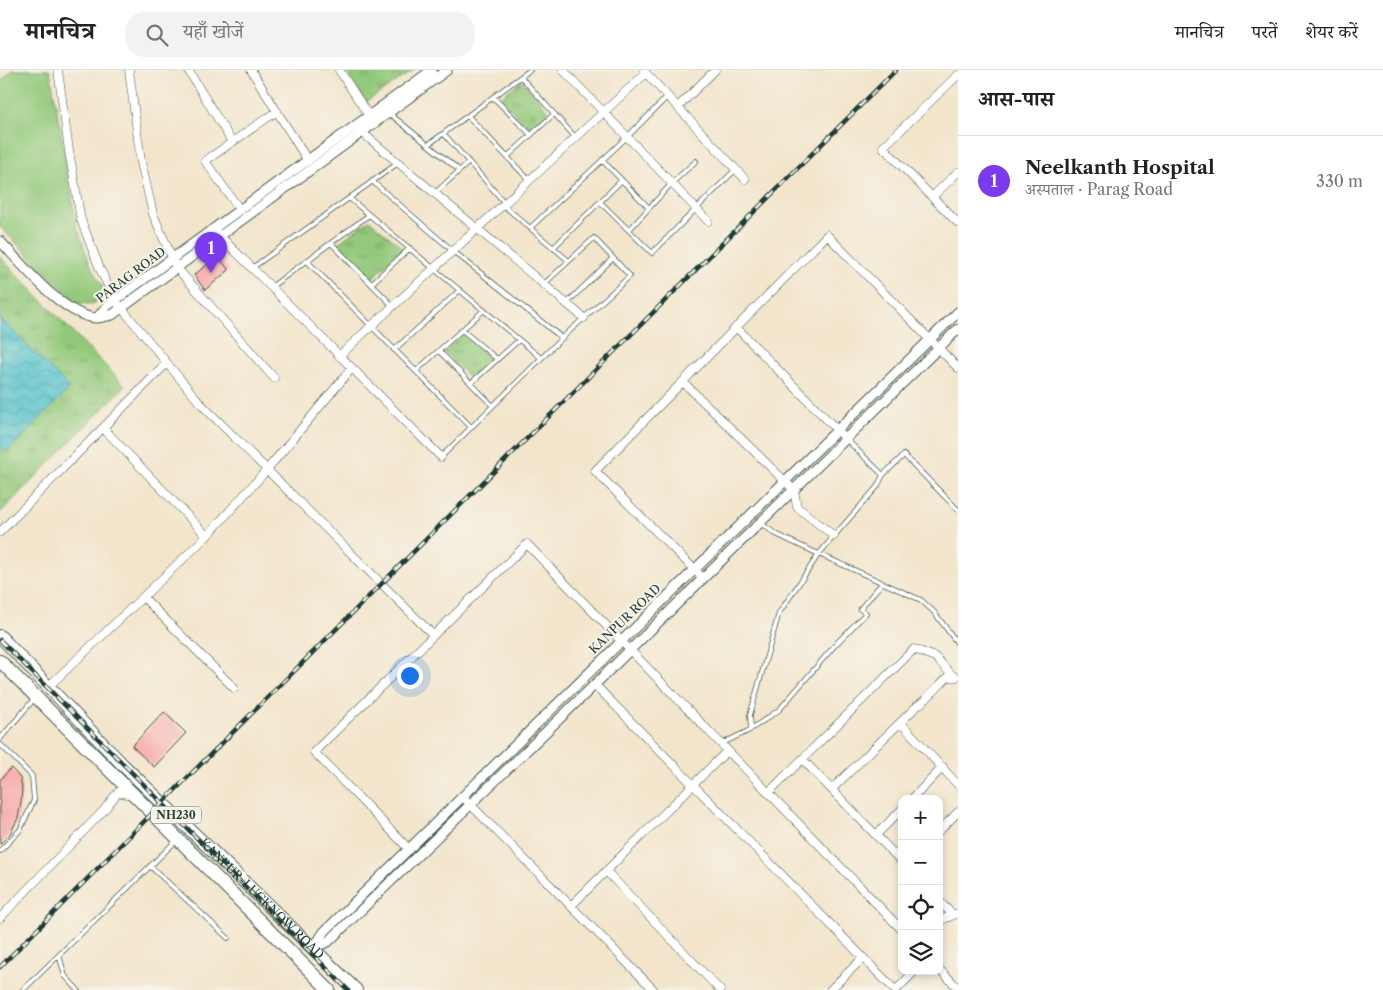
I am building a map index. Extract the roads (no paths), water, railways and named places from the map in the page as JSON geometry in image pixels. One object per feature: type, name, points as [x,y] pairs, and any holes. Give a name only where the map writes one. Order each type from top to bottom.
[{"type":"highway","name":"KANPUR-LUCKNOW ROAD","points":[[0,636],[122,764],[314,947],[356,990]]},
{"type":"highway","name":"KANPUR-LUCKNOW ROAD","points":[[0,661],[329,990]]},
{"type":"street","points":[[58,70],[82,220],[100,269],[116,300],[200,403],[434,635]]},
{"type":"street","points":[[129,70],[141,162],[153,214],[174,263],[274,378]]},
{"type":"street","points":[[188,70],[232,142]]},
{"type":"street","points":[[251,70],[308,161]]},
{"type":"street","points":[[339,70],[369,116]]},
{"type":"street","name":"PARAG ROAD","points":[[97,318],[107,306],[174,263],[358,129],[369,116],[432,70]]},
{"type":"street","name":"PARAG ROAD","points":[[216,232],[240,210],[308,161],[388,112],[446,70]]},
{"type":"street","points":[[563,70],[708,221]]},
{"type":"street","points":[[678,107],[715,70]]},
{"type":"street","points":[[339,356],[604,112],[645,71],[745,179]]},
{"type":"street","points":[[958,75],[883,148],[958,223]]},
{"type":"street","points":[[240,210],[205,161],[276,111]]},
{"type":"street","points":[[358,129],[584,318]]},
{"type":"street","points":[[932,197],[958,172]]},
{"type":"street","points":[[216,232],[441,457]]},
{"type":"street","points":[[703,578],[595,471],[827,235],[958,368]]},
{"type":"street","points":[[0,241],[57,300],[80,313],[97,318]]},
{"type":"street","name":"PARAG ROAD","points":[[97,318],[112,315],[122,308],[174,263]]},
{"type":"street","name":"KANPUR ROAD","points":[[314,947],[324,932],[958,312]]},
{"type":"street","points":[[736,327],[846,439]]},
{"type":"street","points":[[314,947],[328,942],[630,651],[958,329]]},
{"type":"street","points":[[0,532],[167,363]]},
{"type":"street","points":[[48,687],[207,536],[352,368]]},
{"type":"street","points":[[683,382],[794,490],[797,507],[834,536]]},
{"type":"street","points":[[103,428],[207,536]]},
{"type":"street","points":[[409,849],[314,752],[527,544],[898,926]]},
{"type":"street","points":[[143,597],[234,688]]},
{"type":"street","points":[[768,793],[914,649],[935,657],[956,677]]},
{"type":"street","points":[[832,789],[948,677],[956,677]]},
{"type":"street","points":[[595,685],[895,990],[911,975]]},
{"type":"street","points":[[901,723],[958,785]]},
{"type":"street","points":[[571,906],[727,750]]},
{"type":"street","points":[[802,759],[898,858]]},
{"type":"street","points":[[916,795],[943,767]]},
{"type":"street","points":[[0,918],[104,810],[118,792],[127,794],[131,791]]},
{"type":"street","points":[[462,796],[654,990]]},
{"type":"street","points":[[943,827],[958,812]]},
{"type":"street","points":[[876,835],[898,813]]},
{"type":"street","points":[[606,871],[720,990]]},
{"type":"street","points":[[943,904],[956,914],[943,920]]},
{"type":"street","points":[[830,990],[863,958]]},
{"type":"street","points":[[943,973],[958,988]]},
{"type":"lane","points":[[429,144],[530,70]]},
{"type":"lane","points":[[521,77],[576,138]]},
{"type":"lane","points":[[530,228],[668,96]]},
{"type":"lane","points":[[493,97],[531,135]]},
{"type":"lane","points":[[388,112],[459,170]]},
{"type":"lane","points":[[507,157],[554,114]]},
{"type":"lane","points":[[468,116],[529,180]]},
{"type":"lane","points":[[444,134],[504,204],[569,261]]},
{"type":"lane","points":[[602,160],[648,208]]},
{"type":"lane","points":[[628,230],[696,161]]},
{"type":"lane","points":[[252,268],[399,162]]},
{"type":"lane","points":[[436,193],[469,162]]},
{"type":"lane","points":[[600,202],[652,253],[736,169]]},
{"type":"lane","points":[[553,248],[622,180]]},
{"type":"lane","points":[[372,181],[453,251],[562,338]]},
{"type":"lane","points":[[349,198],[541,358]]},
{"type":"lane","points":[[271,287],[369,215]]},
{"type":"lane","points":[[441,457],[541,358],[630,276],[594,238],[544,284]]},
{"type":"lane","points":[[332,243],[393,306]]},
{"type":"lane","points":[[371,284],[410,248]]},
{"type":"lane","points":[[566,303],[613,258]]},
{"type":"lane","points":[[307,261],[370,327],[471,427]]},
{"type":"lane","points":[[394,350],[460,290]]},
{"type":"lane","points":[[416,371],[484,310]]},
{"type":"lane","points":[[462,330],[497,359]]},
{"type":"lane","points":[[471,383],[519,340]]},
{"type":"lane","points":[[439,351],[493,406]]},
{"type":"lane","points":[[846,439],[883,475]]},
{"type":"lane","points":[[751,729],[750,715],[779,614],[819,554],[877,487],[883,475],[904,455],[958,510]]},
{"type":"lane","points":[[760,523],[776,534],[921,600],[934,612],[958,644]]},
{"type":"lane","points":[[721,744],[751,729],[779,710],[836,644],[866,613],[860,609],[882,583]]},
{"type":"lane","points":[[0,740],[36,697]]},
{"type":"lane","points":[[0,744],[32,776],[34,800],[20,830],[0,851]]},
{"type":"lane","points":[[23,990],[178,838]]},
{"type":"lane","points":[[150,866],[228,938]]},
{"type":"lane","points":[[60,955],[65,976],[78,990]]},
{"type":"water","points":[[0,318],[70,388],[7,452],[0,446]]},
{"type":"railway","points":[[0,967],[896,70]]},
{"type":"railway","points":[[0,640],[348,990]]},
{"type":"place","name":"Neelkanth Hospital","points":[[211,273]]}]
